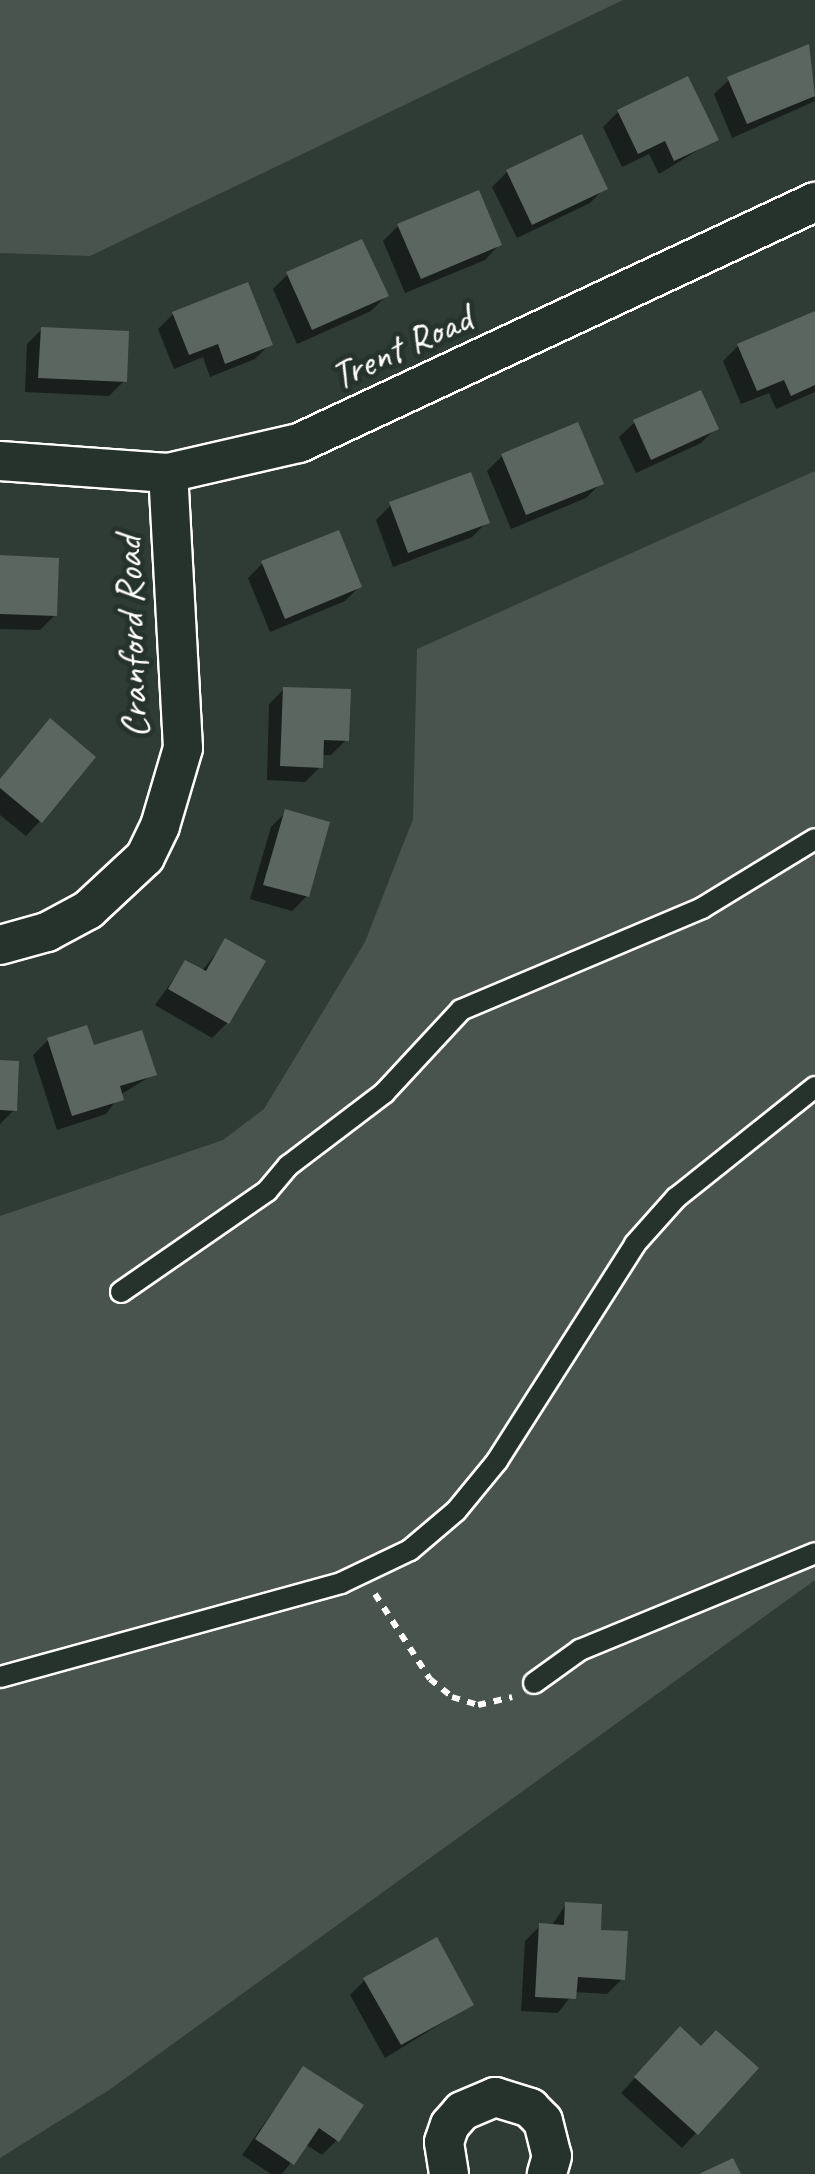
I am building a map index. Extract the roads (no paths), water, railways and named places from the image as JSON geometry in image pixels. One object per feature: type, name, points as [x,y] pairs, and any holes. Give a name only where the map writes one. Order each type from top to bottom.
[{"type":"street","name":"Trent Road","points":[[0,461],[168,473],[251,458],[343,425],[815,202]]},
{"type":"street","name":"Cranford Road","points":[[0,945],[46,932],[88,910],[145,857],[160,826],[183,731],[168,473]]},
{"type":"street","points":[[448,2174],[444,2142],[450,2125],[462,2110],[496,2097],[530,2108],[543,2121],[552,2156],[547,2174]]},
{"type":"lane","points":[[122,1292],[268,1192],[288,1166],[384,1093],[461,1010],[702,908],[815,839]]},
{"type":"lane","points":[[0,1677],[362,1575],[431,1534],[479,1485],[614,1273],[676,1198],[815,1087]]},
{"type":"lane","points":[[534,1682],[580,1650],[815,1553]]}]
